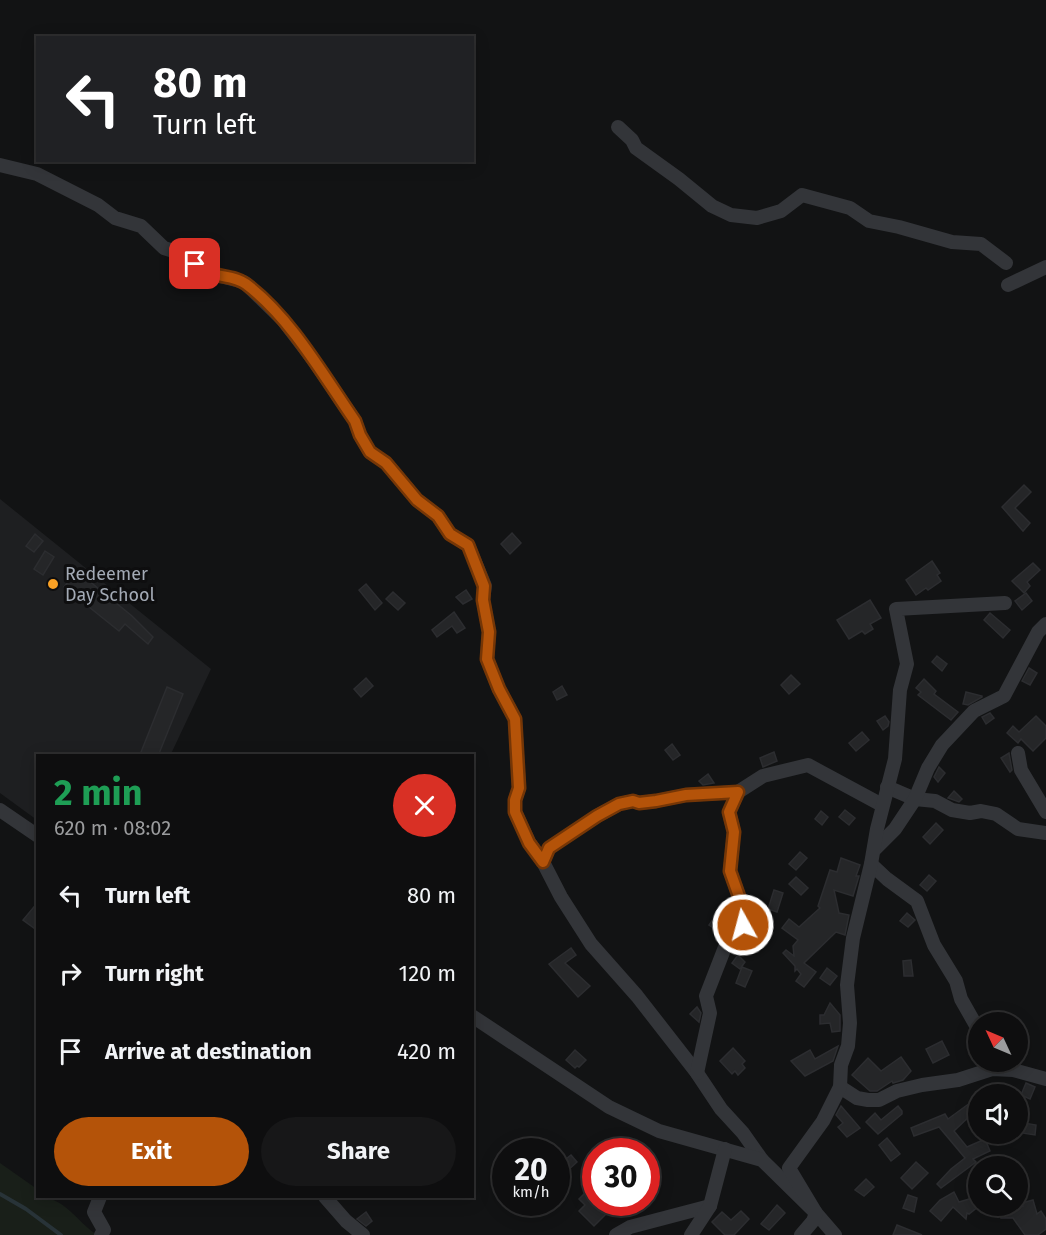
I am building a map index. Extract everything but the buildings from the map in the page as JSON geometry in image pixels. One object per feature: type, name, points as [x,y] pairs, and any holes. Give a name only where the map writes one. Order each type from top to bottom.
[{"type":"street","points":[[618,127],[632,140],[636,148],[712,206],[731,214],[757,219],[781,211],[802,195],[850,208],[869,221],[952,242],[981,244],[1006,264]]},
{"type":"street","points":[[0,165],[37,174],[98,205],[115,218],[141,226],[164,248],[186,255],[204,272],[244,282],[283,320],[315,362],[355,421],[370,452],[386,463],[417,500],[438,516],[450,534],[468,545],[484,586],[483,600],[489,632],[487,659],[499,689],[515,719],[519,788],[515,800],[515,812],[529,843],[543,862],[561,897],[591,944],[637,996],[762,1160],[835,1235]]},
{"type":"street","points":[[1008,285],[1046,267]]},
{"type":"street","points":[[816,1213],[789,1168],[823,1121],[840,1087],[841,1065],[848,1046],[850,1023],[848,985],[853,938],[872,864],[882,805],[895,759],[900,690],[907,664],[896,609],[1005,603]]},
{"type":"street","points":[[874,849],[895,829],[915,799],[928,768],[942,745],[974,711],[1004,696],[1038,632],[1046,624]]},
{"type":"street","points":[[1018,753],[1021,770],[1046,812]]},
{"type":"street","points":[[543,862],[549,848],[619,804],[633,801],[639,803],[656,801],[686,795],[738,792],[763,776],[808,765],[882,805]]},
{"type":"street","points":[[887,788],[915,799],[935,801],[952,810],[996,814],[1018,829],[1046,833]]},
{"type":"street","points":[[697,1073],[710,1013],[706,996],[727,942],[743,925],[741,902],[730,871],[734,832],[729,812],[738,792]]},
{"type":"street","points":[[0,810],[36,835]]},
{"type":"street","points":[[872,864],[887,879],[917,901],[934,945],[956,981],[961,999],[968,1012]]},
{"type":"street","points":[[474,1017],[609,1107],[659,1131],[762,1160]]},
{"type":"street","points":[[840,1087],[857,1098],[879,1100],[897,1091],[922,1084],[958,1080],[977,1072]]},
{"type":"street","points":[[1020,1072],[1046,1079]]},
{"type":"street","points":[[691,1235],[710,1206],[725,1149]]},
{"type":"street","points":[[100,1198],[94,1212],[104,1230],[101,1235]]},
{"type":"street","points":[[326,1198],[346,1221],[362,1234]]},
{"type":"street","points":[[616,1235],[630,1227],[710,1206]]},
{"type":"street","points":[[801,1235],[813,1221],[816,1213]]},
{"type":"shaded area","name":"Redeemer Day School","points":[[0,499],[211,669],[171,754],[36,754],[36,819],[0,793]]},
{"type":"shaded area","points":[[0,1163],[36,1188],[36,1198],[47,1198],[63,1205],[97,1235],[0,1235]]},
{"type":"waterway","points":[[0,1194],[26,1209],[61,1235]]},
{"type":"place","name":"Redeemer Day School","points":[[53,584]]},
{"type":"route","points":[[195,264],[204,272],[244,282],[283,320],[355,421],[370,452],[386,463],[417,500],[438,516],[450,534],[468,545],[484,586],[483,600],[489,632],[487,659],[499,689],[515,719],[519,788],[515,800],[515,812],[529,843],[543,862],[549,848],[619,804],[633,801],[639,803],[656,801],[686,795],[738,792],[729,812],[734,832],[730,871],[741,902],[743,925]]}]
